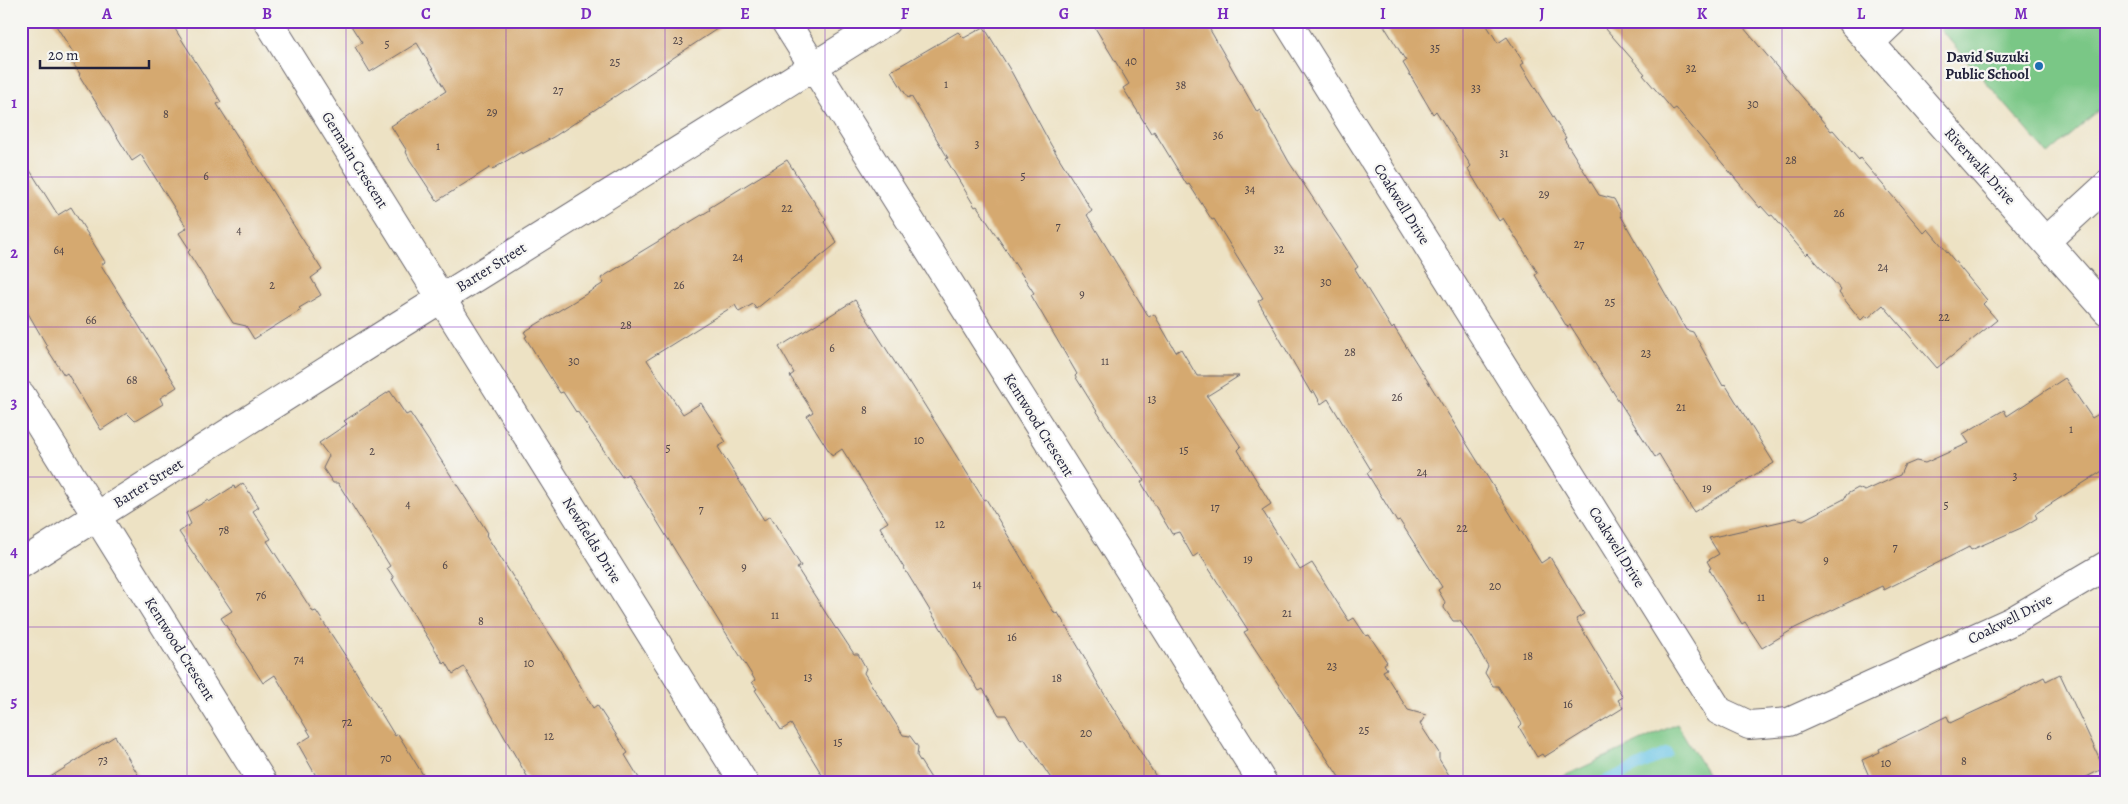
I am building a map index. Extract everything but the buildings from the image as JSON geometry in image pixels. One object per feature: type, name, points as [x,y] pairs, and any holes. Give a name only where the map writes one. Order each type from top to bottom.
[{"type":"street","name":"Germain Crescent","points":[[268,21],[441,298]]},
{"type":"street","name":"Kentwood Crescent","points":[[786,21],[1263,783]]},
{"type":"street","name":"Barter Street","points":[[21,564],[441,298],[886,21]]},
{"type":"street","name":"Coakwell Drive","points":[[1287,21],[1719,711],[1749,725],[1789,722],[2012,621],[2107,565]]},
{"type":"street","name":"Riverwalk Drive","points":[[1851,21],[2107,311]]},
{"type":"street","points":[[1870,43],[1893,21]]},
{"type":"street","points":[[2046,241],[2107,185]]},
{"type":"street","name":"Newfields Drive","points":[[441,298],[744,783]]},
{"type":"street","points":[[21,394],[97,515]]},
{"type":"street","name":"Kentwood Crescent","points":[[97,515],[263,783]]},
{"type":"green space","name":"David Suzuki Public School","points":[[1949,21],[2107,21],[2107,103],[2048,154],[1940,29]]},
{"type":"green space","points":[[1677,724],[1713,783],[1549,783]]},
{"type":"waterway","points":[[1601,783],[1667,753]]},
{"type":"place","name":"David Suzuki Public School","points":[[2039,66]]}]
